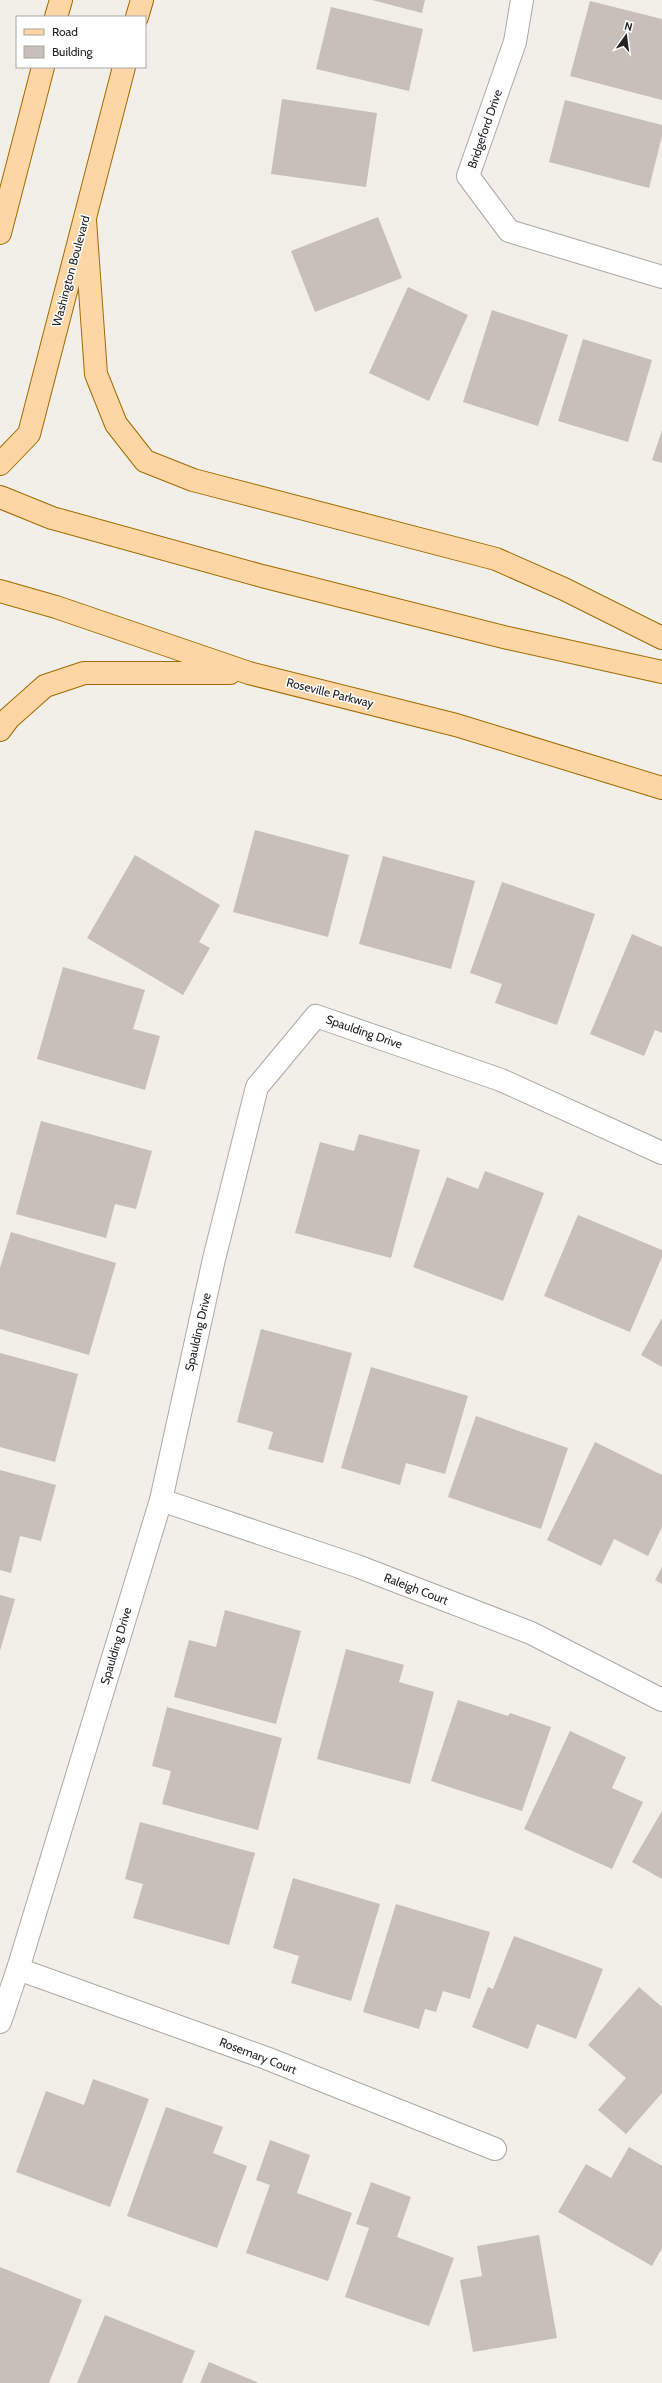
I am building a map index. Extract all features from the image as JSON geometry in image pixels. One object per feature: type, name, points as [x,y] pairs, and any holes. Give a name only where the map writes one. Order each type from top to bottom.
[{"type":"main road","points":[[56,16],[61,0]]},
{"type":"main road","points":[[137,16],[142,0]]},
{"type":"main road","points":[[0,234],[43,68]]},
{"type":"main road","name":"Washington Boulevard","points":[[0,464],[29,434],[124,68]]},
{"type":"main road","points":[[85,220],[96,374],[116,424],[145,461],[192,480],[496,559],[564,589],[662,638]]},
{"type":"main road","points":[[0,497],[52,518],[262,576],[508,638],[662,672]]},
{"type":"main road","name":"Roseville Parkway","points":[[0,591],[56,607],[249,673],[456,725],[662,788]]},
{"type":"main road","points":[[0,730],[9,718],[44,686],[84,673],[249,673]]},
{"type":"street","name":"Bridgeford Drive","points":[[522,0],[515,42],[468,176],[509,231],[662,276]]},
{"type":"street","name":"Spaulding Drive","points":[[0,2022],[18,1969],[160,1500],[214,1259],[257,1087],[316,1016],[501,1080],[662,1153]]},
{"type":"street","name":"Raleigh Court","points":[[160,1500],[357,1566],[531,1633],[662,1700]]},
{"type":"street","name":"Rosemary Court","points":[[18,1969],[266,2058],[495,2149]]},
{"type":"building","points":[[372,0],[425,0],[422,13]]},
{"type":"building","points":[[590,1],[662,19],[662,100],[570,76]]},
{"type":"building","points":[[331,7],[423,29],[409,91],[316,69]]},
{"type":"building","points":[[282,99],[377,113],[366,187],[271,174]]},
{"type":"building","points":[[565,100],[662,125],[662,136],[649,188],[549,162]]},
{"type":"building","points":[[378,217],[402,278],[315,312],[291,251]]},
{"type":"building","points":[[408,287],[468,315],[429,401],[369,373]]},
{"type":"building","points":[[492,310],[568,335],[538,426],[463,402]]},
{"type":"building","points":[[583,339],[652,360],[628,442],[558,421]]},
{"type":"building","points":[[662,430],[662,463],[652,460]]},
{"type":"building","points":[[255,830],[349,855],[328,937],[233,912]]},
{"type":"building","points":[[135,855],[220,905],[199,942],[210,948],[183,995],[87,938]]},
{"type":"building","points":[[383,856],[475,881],[451,969],[359,944]]},
{"type":"building","points":[[502,882],[595,914],[557,1025],[495,1003],[502,984],[470,973]]},
{"type":"building","points":[[632,934],[662,947],[662,1033],[655,1030],[644,1056],[590,1034]]},
{"type":"building","points":[[63,967],[145,990],[133,1029],[160,1036],[145,1090],[37,1059]]},
{"type":"building","points":[[41,1121],[152,1151],[136,1209],[115,1204],[106,1238],[16,1214]]},
{"type":"building","points":[[359,1134],[420,1150],[391,1258],[295,1233],[320,1142],[354,1151]]},
{"type":"building","points":[[485,1171],[544,1193],[503,1301],[413,1267],[447,1177],[478,1189]]},
{"type":"building","points":[[578,1215],[662,1250],[662,1257],[630,1332],[544,1296]]},
{"type":"building","points":[[11,1232],[116,1263],[89,1355],[0,1329],[0,1268]]},
{"type":"building","points":[[662,1318],[662,1367],[641,1355]]},
{"type":"building","points":[[261,1329],[352,1353],[323,1463],[268,1449],[273,1432],[237,1422]]},
{"type":"building","points":[[0,1353],[78,1374],[55,1462],[0,1447]]},
{"type":"building","points":[[371,1367],[468,1396],[445,1474],[406,1463],[400,1485],[341,1468]]},
{"type":"building","points":[[476,1416],[568,1448],[541,1529],[448,1497]]},
{"type":"building","points":[[595,1442],[662,1475],[662,1527],[648,1556],[614,1539],[601,1566],[547,1540]]},
{"type":"building","points":[[0,1470],[56,1485],[41,1541],[20,1536],[11,1573],[0,1570]]},
{"type":"building","points":[[662,1567],[662,1584],[655,1580]]},
{"type":"building","points":[[0,1595],[15,1599],[0,1651]]},
{"type":"building","points":[[225,1610],[301,1631],[276,1724],[174,1697],[189,1640],[216,1647]]},
{"type":"building","points":[[346,1649],[404,1665],[399,1682],[434,1692],[410,1784],[317,1759]]},
{"type":"building","points":[[458,1700],[508,1716],[510,1713],[551,1727],[522,1811],[431,1781]]},
{"type":"building","points":[[167,1707],[282,1738],[258,1830],[162,1804],[171,1771],[152,1766]]},
{"type":"building","points":[[570,1731],[626,1757],[612,1788],[643,1802],[612,1869],[524,1829]]},
{"type":"building","points":[[662,1811],[662,1879],[632,1862]]},
{"type":"building","points":[[140,1822],[255,1853],[229,1945],[133,1918],[143,1884],[125,1879]]},
{"type":"building","points":[[293,1878],[380,1904],[351,2001],[291,1983],[299,1956],[273,1948]]},
{"type":"building","points":[[396,1904],[490,1932],[470,1999],[443,1991],[436,2012],[425,2009],[419,2029],[363,2012]]},
{"type":"building","points":[[514,1936],[603,1969],[576,2039],[537,2024],[528,2049],[472,2027],[488,1987],[493,1989]]},
{"type":"building","points":[[639,1987],[662,2007],[662,2093],[626,2134],[598,2110],[626,2078],[588,2045]]},
{"type":"building","points":[[93,2079],[149,2099],[110,2207],[16,2172],[46,2091],[84,2105]]},
{"type":"building","points":[[166,2107],[223,2127],[213,2153],[247,2166],[217,2248],[127,2216]]},
{"type":"building","points":[[270,2140],[310,2155],[297,2193],[352,2213],[328,2281],[246,2253],[270,2185],[256,2180]]},
{"type":"building","points":[[629,2147],[662,2166],[662,2248],[652,2266],[558,2212],[586,2164],[611,2178]]},
{"type":"building","points":[[371,2182],[411,2197],[397,2237],[454,2258],[429,2326],[345,2297],[369,2228],[356,2224]]},
{"type":"building","points":[[539,2235],[557,2338],[473,2352],[460,2280],[482,2276],[477,2246]]},
{"type":"building","points":[[0,2267],[82,2300],[49,2383],[0,2383]]},
{"type":"building","points":[[105,2315],[195,2351],[182,2383],[77,2383]]},
{"type":"building","points":[[209,2362],[259,2383],[200,2383]]}]
